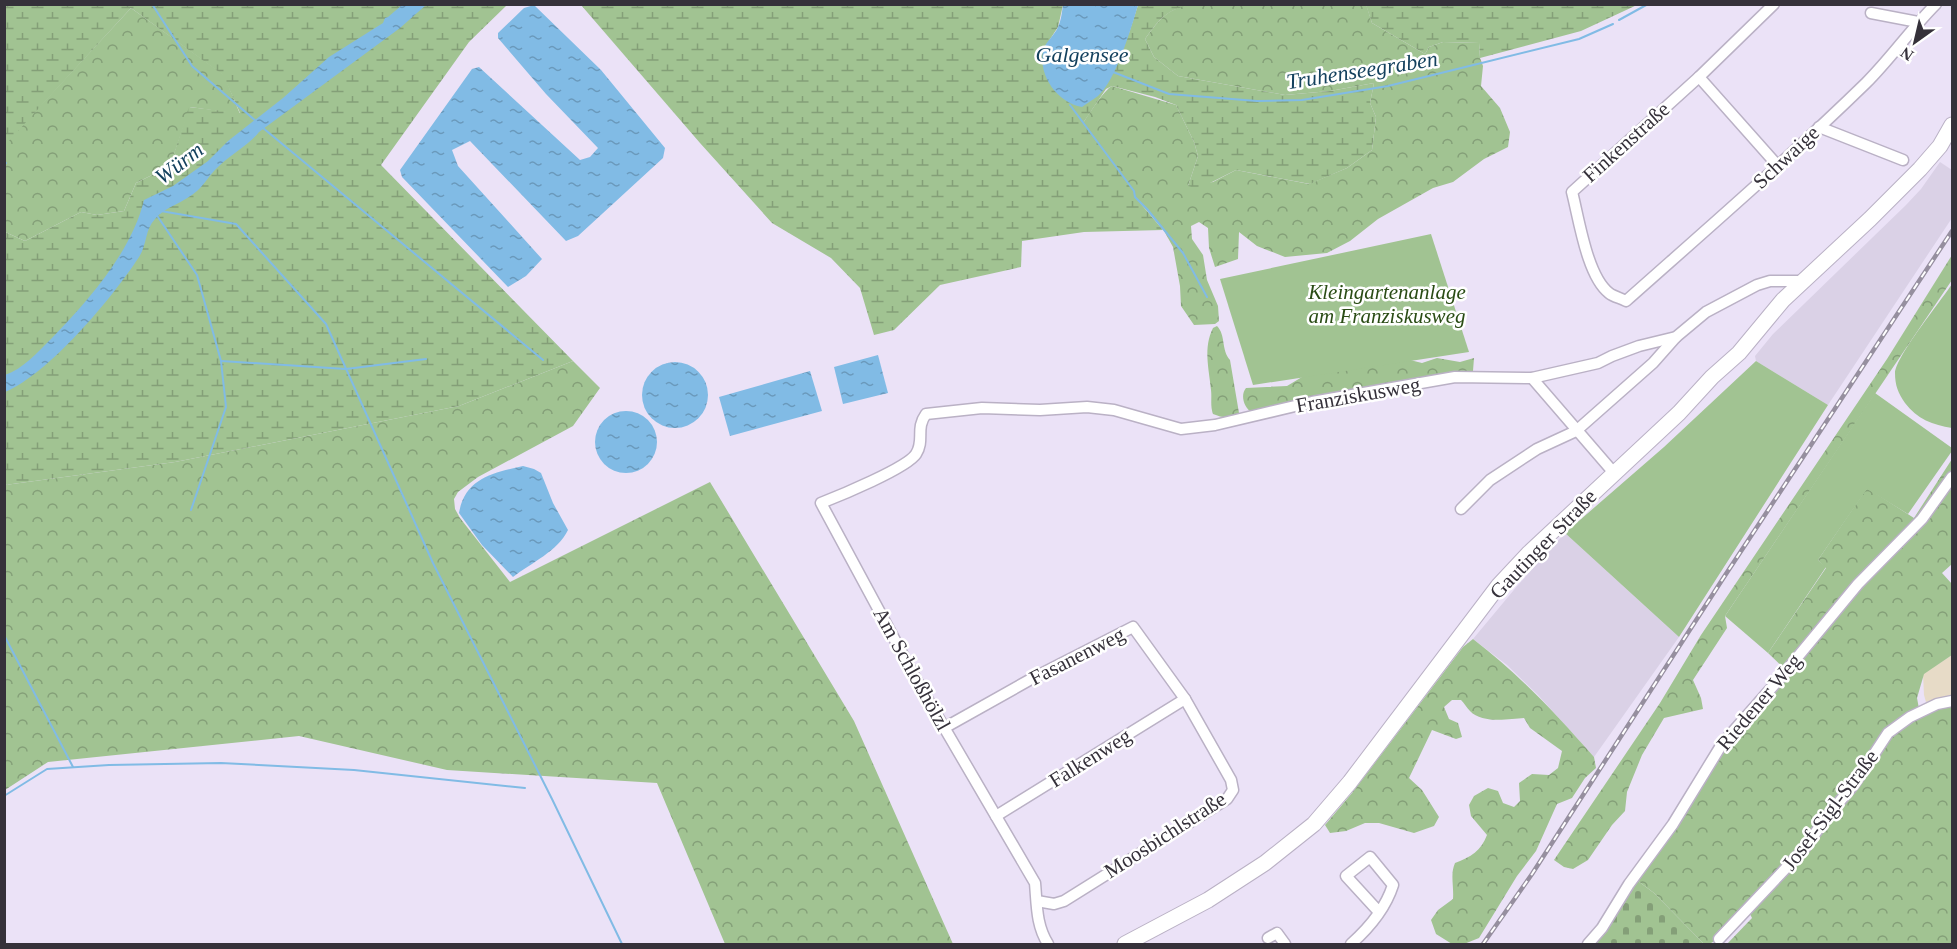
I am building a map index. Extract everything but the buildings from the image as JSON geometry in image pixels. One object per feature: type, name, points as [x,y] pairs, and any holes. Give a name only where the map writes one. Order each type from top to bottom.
[{"type":"main road","name":"Gautinger Straße","points":[[1125,945],[1208,900],[1265,862],[1314,824],[1350,782],[1499,585],[1528,554],[1679,413],[1803,280],[1870,219],[1920,169],[1940,146],[1953,125]]},
{"type":"street","name":"Finkenstraße","points":[[1626,301],[1610,295],[1591,270],[1572,192],[1699,77],[1774,4]]},
{"type":"street","name":"Schwaige","points":[[1626,301],[1778,166],[1868,81],[1936,4]]},
{"type":"street","points":[[1871,13],[1918,22]]},
{"type":"street","points":[[1699,77],[1778,166]]},
{"type":"street","points":[[1819,127],[1903,160]]},
{"type":"street","name":"Franziskusweg","points":[[921,442],[920,422],[926,414],[982,408],[1040,410],[1087,407],[1113,410],[1181,429],[1215,425],[1312,402],[1455,377],[1532,378],[1598,363],[1639,346],[1676,337],[1706,312],[1757,285],[1770,281],[1803,280]]},
{"type":"street","points":[[1461,509],[1490,480],[1536,449],[1576,432],[1653,363],[1676,337]]},
{"type":"street","points":[[1532,378],[1576,432],[1614,473]]},
{"type":"street","name":"Am Schloßhölzl","points":[[921,442],[916,455],[906,462],[857,489],[821,503],[917,681],[1035,883],[1037,915],[1042,934],[1048,945]]},
{"type":"street","name":"Riedener Weg","points":[[1588,945],[1673,824],[1722,744],[1858,584],[1922,519],[1953,477]]},
{"type":"street","name":"Fasanenweg","points":[[944,728],[1033,678],[1133,627],[1185,699]]},
{"type":"street","name":"Falkenweg","points":[[996,816],[1185,699]]},
{"type":"street","name":"Moosbichlstraße","points":[[1037,901],[1054,904],[1064,901],[1227,799],[1233,790],[1231,780],[1185,699]]},
{"type":"street","name":"Josef-Sigl-Straße","points":[[1719,939],[1804,849],[1855,783],[1888,733],[1910,717],[1936,704],[1953,701]]},
{"type":"street","points":[[1352,945],[1379,912],[1389,897],[1393,885],[1370,857],[1346,876],[1379,912]]},
{"type":"street","points":[[1268,938],[1276,933],[1285,945]]},
{"type":"shaded area","points":[[1940,162],[1952,170],[1952,218],[1828,405],[1756,361],[1755,356],[1773,334],[1906,205],[1921,189]]},
{"type":"shaded area","points":[[1565,533],[1679,637],[1594,757],[1538,695],[1507,665],[1473,639]]},
{"type":"shaded area","points":[[1952,655],[1952,697],[1926,702],[1923,674]]},
{"type":"green space","points":[[1195,4],[1366,4],[1372,23],[1425,54],[1429,47],[1443,42],[1479,43],[1483,66],[1481,86],[1500,108],[1510,132],[1508,147],[1484,159],[1453,182],[1433,188],[1378,219],[1350,241],[1327,253],[1285,257],[1257,246],[1239,232],[1238,259],[1215,267],[1209,248],[1208,228],[1199,222],[1191,226],[1192,239],[1203,255],[1207,280],[1218,306],[1219,321],[1215,324],[1194,325],[1181,306],[1173,247],[1163,229],[1135,197],[1134,191],[1083,123],[1105,92],[1112,86],[1176,105],[1194,142],[1198,156],[1188,186],[1213,182],[1236,170],[1309,184],[1347,168],[1372,150],[1376,117],[1370,103],[1374,83],[1330,91],[1285,95],[1178,76],[1154,57],[1145,39],[1166,15],[1178,8]]},
{"type":"green space","points":[[1366,4],[1637,5],[1581,31],[1480,58],[1479,43],[1443,42],[1429,47],[1425,54],[1372,23]]},
{"type":"green space","points":[[5,5],[507,5],[469,42],[381,165],[573,361],[459,406],[175,462],[5,485],[5,232],[25,241],[81,212],[97,215],[124,211],[136,183],[170,166],[189,107],[240,113],[223,75],[131,8],[5,145]]},
{"type":"green space","points":[[581,5],[1063,5],[1058,27],[1043,50],[1129,33],[1138,5],[1195,5],[1172,11],[1156,25],[1145,39],[1154,57],[1178,76],[1285,95],[1330,91],[1374,83],[1370,103],[1376,117],[1372,150],[1347,168],[1310,184],[1236,170],[1198,189],[1188,186],[1198,156],[1194,142],[1176,105],[1112,86],[1106,89],[1083,123],[1134,191],[1135,197],[1163,230],[1084,232],[1022,241],[1021,267],[940,285],[894,330],[874,335],[860,288],[831,258],[772,223]]},
{"type":"green space","points":[[131,8],[224,75],[240,114],[190,107],[170,166],[136,183],[124,211],[97,215],[81,212],[25,241],[5,232],[4,145]]},
{"type":"green space","name":"Kleingartenanlage am Franziskusweg","points":[[1431,234],[1469,352],[1253,385],[1220,279]]},
{"type":"green space","points":[[1952,255],[1952,280],[1725,616],[1727,628],[1693,680],[1703,709],[1664,718],[1642,755],[1627,792],[1625,811],[1612,825],[1588,860],[1573,869],[1564,867],[1554,860],[1660,703],[1701,635],[1887,359]]},
{"type":"green space","points":[[1952,284],[1952,428],[1926,420],[1910,409],[1899,392],[1895,373],[1903,354]]},
{"type":"green space","points":[[1217,326],[1222,334],[1225,352],[1230,360],[1239,413],[1229,417],[1213,414],[1212,408],[1207,351],[1213,328]]},
{"type":"green space","points":[[1437,358],[1460,362],[1474,358],[1473,371],[1251,412],[1244,401],[1243,394],[1246,388],[1287,386],[1307,374],[1410,360],[1422,363]]},
{"type":"green space","points":[[573,361],[600,388],[573,426],[478,477],[458,492],[454,499],[455,509],[460,518],[510,582],[710,482],[854,721],[953,944],[725,944],[657,783],[447,770],[299,736],[48,762],[5,790],[5,485],[175,462],[459,406]]},
{"type":"green space","points":[[1756,361],[1828,405],[1679,637],[1565,533],[1664,447]]},
{"type":"green space","points":[[1875,393],[1952,448],[1952,451],[1908,514],[1867,489],[1818,560],[1826,567],[1768,653],[1725,616]]},
{"type":"green space","points":[[1952,459],[1952,564],[1942,573],[1952,584],[1952,655],[1924,674],[1917,698],[1920,714],[1952,704],[1952,944],[1727,944],[1752,918],[1748,910],[1719,939],[1712,944],[1704,944],[1654,893],[1638,881],[1643,871],[1724,747],[1789,673],[1768,653],[1826,568],[1818,560],[1867,488],[1914,518]]},
{"type":"green space","points":[[1473,639],[1506,666],[1551,710],[1594,757],[1596,768],[1585,778],[1572,798],[1557,804],[1536,851],[1517,876],[1479,938],[1464,944],[1452,944],[1436,934],[1431,920],[1438,910],[1453,899],[1452,876],[1455,863],[1475,853],[1487,835],[1471,816],[1469,805],[1474,796],[1488,788],[1498,791],[1503,803],[1514,807],[1520,801],[1519,783],[1532,774],[1549,775],[1558,768],[1562,751],[1530,728],[1524,718],[1496,720],[1481,718],[1470,711],[1461,700],[1452,700],[1444,707],[1449,719],[1458,723],[1462,737],[1456,739],[1432,730],[1409,778],[1422,790],[1439,817],[1434,826],[1414,833],[1379,823],[1365,823],[1346,831],[1330,833],[1325,825],[1463,647]]},
{"type":"green space","points":[[1638,881],[1654,893],[1704,944],[1593,944]]},
{"type":"water","points":[[402,5],[426,5],[400,28],[259,132],[218,167],[192,195],[159,215],[149,227],[139,257],[97,313],[41,369],[5,392],[5,375],[24,364],[41,349],[94,292],[130,238],[144,200],[173,186],[208,161],[228,141],[283,98],[329,57],[383,23],[385,18]]},
{"type":"water","points":[[534,5],[601,70],[665,148],[663,158],[578,236],[566,241],[470,141],[452,150],[458,166],[542,259],[526,276],[508,287],[402,177],[400,170],[472,69],[479,67],[580,160],[590,157],[598,148],[546,94],[498,38],[498,33],[524,8]]},
{"type":"water","name":"Galgensee","points":[[1063,5],[1138,5],[1122,54],[1111,78],[1098,96],[1082,107],[1065,100],[1052,87],[1047,79],[1042,60],[1043,51],[1059,25]]},
{"type":"water","points":[[878,355],[888,393],[843,404],[834,367]]},
{"type":"water","points":[[675,362],[687,365],[698,372],[705,383],[708,395],[705,407],[698,418],[687,425],[675,428],[663,425],[652,418],[645,407],[642,395],[645,383],[652,372],[663,365]]},
{"type":"water","points":[[810,371],[822,411],[730,436],[719,397]]},
{"type":"water","points":[[626,411],[643,416],[648,420],[652,425],[657,442],[652,459],[648,464],[643,468],[626,473],[609,468],[604,464],[600,459],[595,442],[600,425],[604,420],[609,416]]},
{"type":"water","points":[[523,466],[541,473],[553,503],[568,530],[551,550],[513,577],[482,545],[459,513],[467,492],[482,479],[501,471]]},
{"type":"waterway","points":[[152,4],[192,66],[257,122]]},
{"type":"waterway","name":"Truhenseegraben","points":[[1619,20],[1648,4]]},
{"type":"waterway","name":"Truhenseegraben","points":[[1113,72],[1169,94],[1257,101],[1302,100],[1388,86],[1579,39],[1613,24]]},
{"type":"waterway","points":[[1070,105],[1134,191],[1135,197],[1183,253],[1207,297]]},
{"type":"waterway","points":[[263,128],[543,360]]},
{"type":"waterway","points":[[161,211],[236,224],[326,324],[433,563],[622,944]]},
{"type":"waterway","points":[[156,214],[197,275],[221,361],[226,407],[191,510]]},
{"type":"waterway","points":[[221,361],[346,369],[426,359]]},
{"type":"waterway","points":[[4,635],[73,767]]},
{"type":"waterway","points":[[4,796],[47,769],[109,765],[221,763],[354,770],[525,788]]},
{"type":"railway","points":[[1483,944],[1532,874],[1952,231]]},
{"type":"water label","name":"Würm","points":[[179,163]]}]
